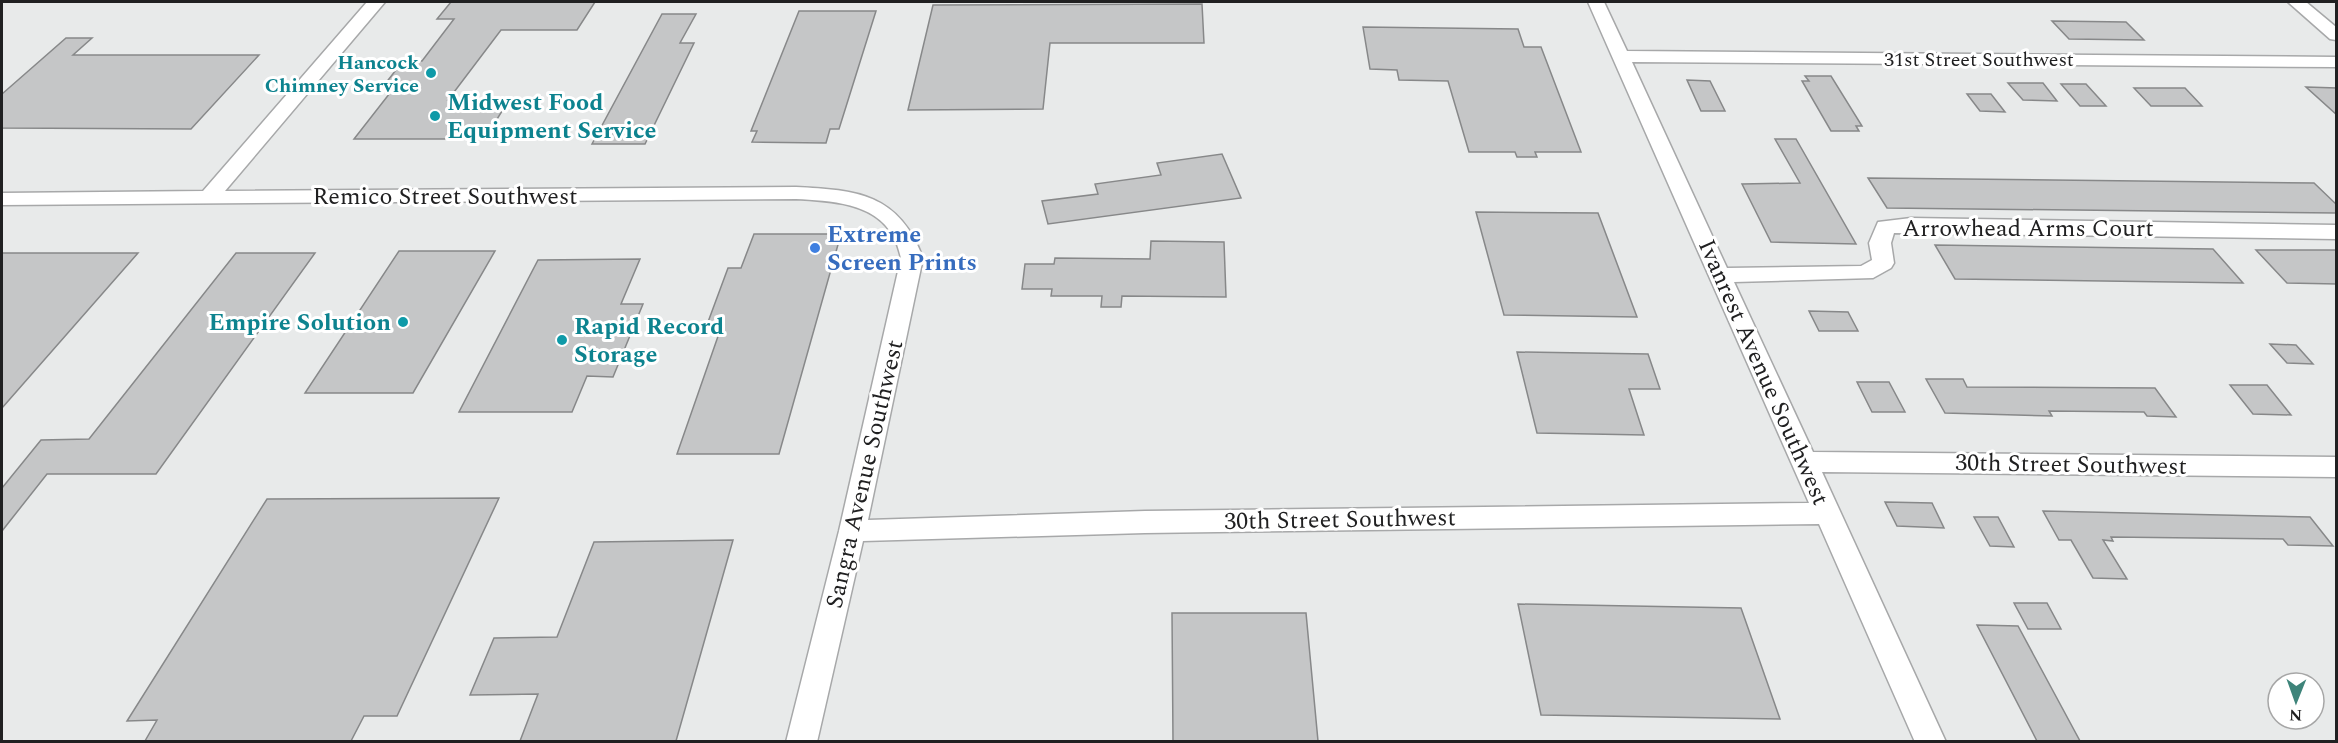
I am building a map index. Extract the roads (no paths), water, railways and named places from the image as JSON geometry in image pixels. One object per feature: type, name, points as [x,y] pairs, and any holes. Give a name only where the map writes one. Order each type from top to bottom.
[{"type":"street","points":[[209,197],[376,2]]},
{"type":"street","name":"Ivanrest Avenue Southwest","points":[[1596,2],[1931,741]]},
{"type":"street","points":[[2296,2],[2337,35]]},
{"type":"street","name":"31st Street Southwest","points":[[1621,56],[2337,62]]},
{"type":"street","name":"Remico Street Southwest","points":[[2,199],[808,194],[865,202],[885,213]]},
{"type":"street","name":"Sangra Avenue Southwest","points":[[801,741],[852,531],[912,258],[903,230],[885,213]]},
{"type":"street","name":"Arrowhead Arms Court","points":[[1720,275],[1864,273],[1884,263],[1880,243],[1886,227],[1911,225],[2337,232]]},
{"type":"street","name":"30th Street Southwest","points":[[1805,462],[2337,467]]},
{"type":"street","name":"30th Street Southwest","points":[[852,531],[1145,522],[1828,513]]},
{"type":"place","name":"Hancock Chimney Service","points":[[431,73]]},
{"type":"place","name":"Midwest Food Equipment Service","points":[[435,116]]},
{"type":"place","name":"Extreme Screen Prints","points":[[815,248]]},
{"type":"place","name":"Empire Solution","points":[[403,322]]},
{"type":"place","name":"Rapid Record Storage","points":[[562,340]]}]
